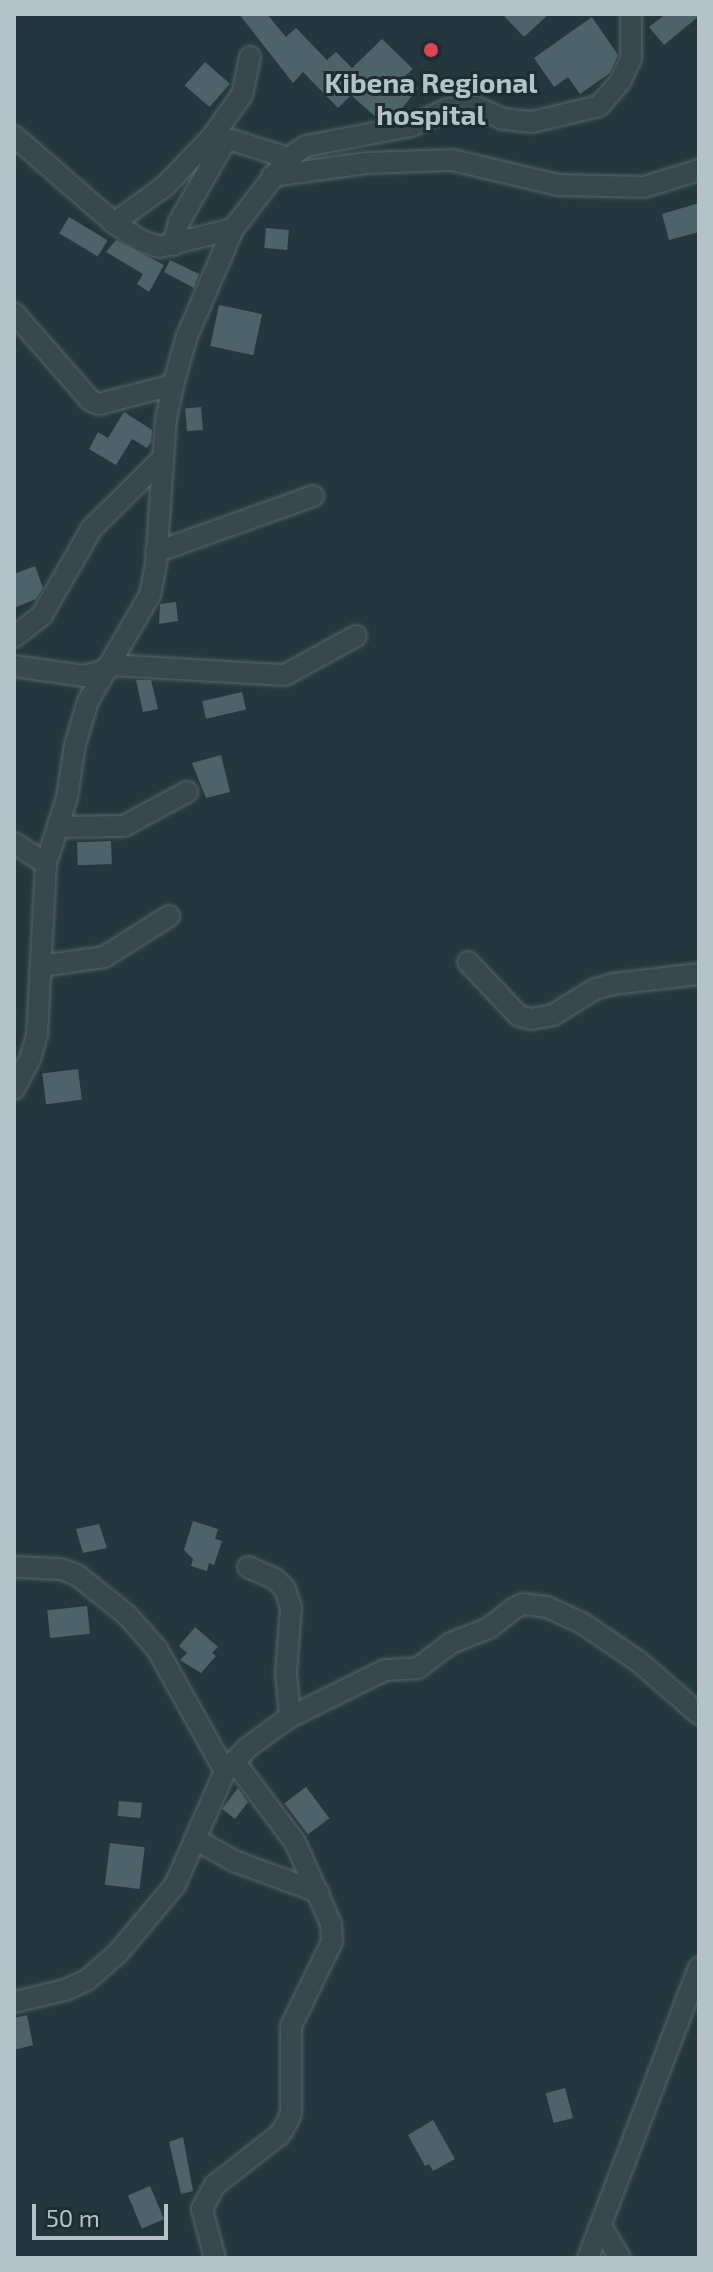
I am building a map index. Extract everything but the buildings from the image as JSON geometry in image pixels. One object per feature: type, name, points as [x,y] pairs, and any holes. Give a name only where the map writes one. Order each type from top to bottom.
[{"type":"street","points":[[14,1089],[30,1059],[37,1035],[46,864],[88,701],[150,595],[162,459],[173,385],[187,336],[233,229],[272,176],[288,158],[306,146],[411,126],[447,109],[476,107],[503,119],[532,122],[599,106],[620,82],[631,58],[631,14]]},
{"type":"street","points":[[114,223],[165,186],[212,137],[242,95],[250,57]]},
{"type":"street","points":[[14,136],[114,223],[150,243],[173,245],[233,229]]},
{"type":"street","points":[[173,245],[179,222],[224,143],[232,140],[288,158]]},
{"type":"street","points":[[272,176],[343,165],[452,160],[558,185],[644,187],[699,170]]},
{"type":"street","points":[[14,313],[91,401],[99,404],[173,385]]},
{"type":"street","points":[[14,637],[42,615],[92,528],[162,459]]},
{"type":"street","points":[[156,552],[313,496]]},
{"type":"street","points":[[14,666],[84,676],[107,668],[285,675],[356,636]]},
{"type":"street","points":[[58,827],[124,826],[187,792]]},
{"type":"street","points":[[14,843],[46,864]]},
{"type":"street","points":[[41,966],[104,957],[169,916]]},
{"type":"street","points":[[468,962],[519,1016],[531,1019],[553,1015],[595,989],[613,984],[699,974]]},
{"type":"street","points":[[14,1567],[61,1569],[77,1575],[127,1615],[157,1649],[230,1766],[295,1842],[331,1924],[332,1942],[291,2026],[291,2113],[280,2134],[208,2194],[202,2209],[203,2223],[215,2258]]},
{"type":"street","points":[[248,1567],[275,1579],[285,1589],[291,1607],[286,1673],[290,1717]]},
{"type":"street","points":[[14,2002],[65,1990],[103,1968],[175,1885],[230,1766],[290,1717],[385,1670],[418,1668],[451,1643],[489,1628],[523,1604],[547,1607],[606,1638],[699,1714]]},
{"type":"street","points":[[197,1840],[234,1861],[318,1892]]},
{"type":"street","points":[[588,2258],[699,1968]]},
{"type":"street","points":[[602,2228],[620,2258]]},
{"type":"place","name":"Kibena Regional hospital","points":[[431,50]]}]
